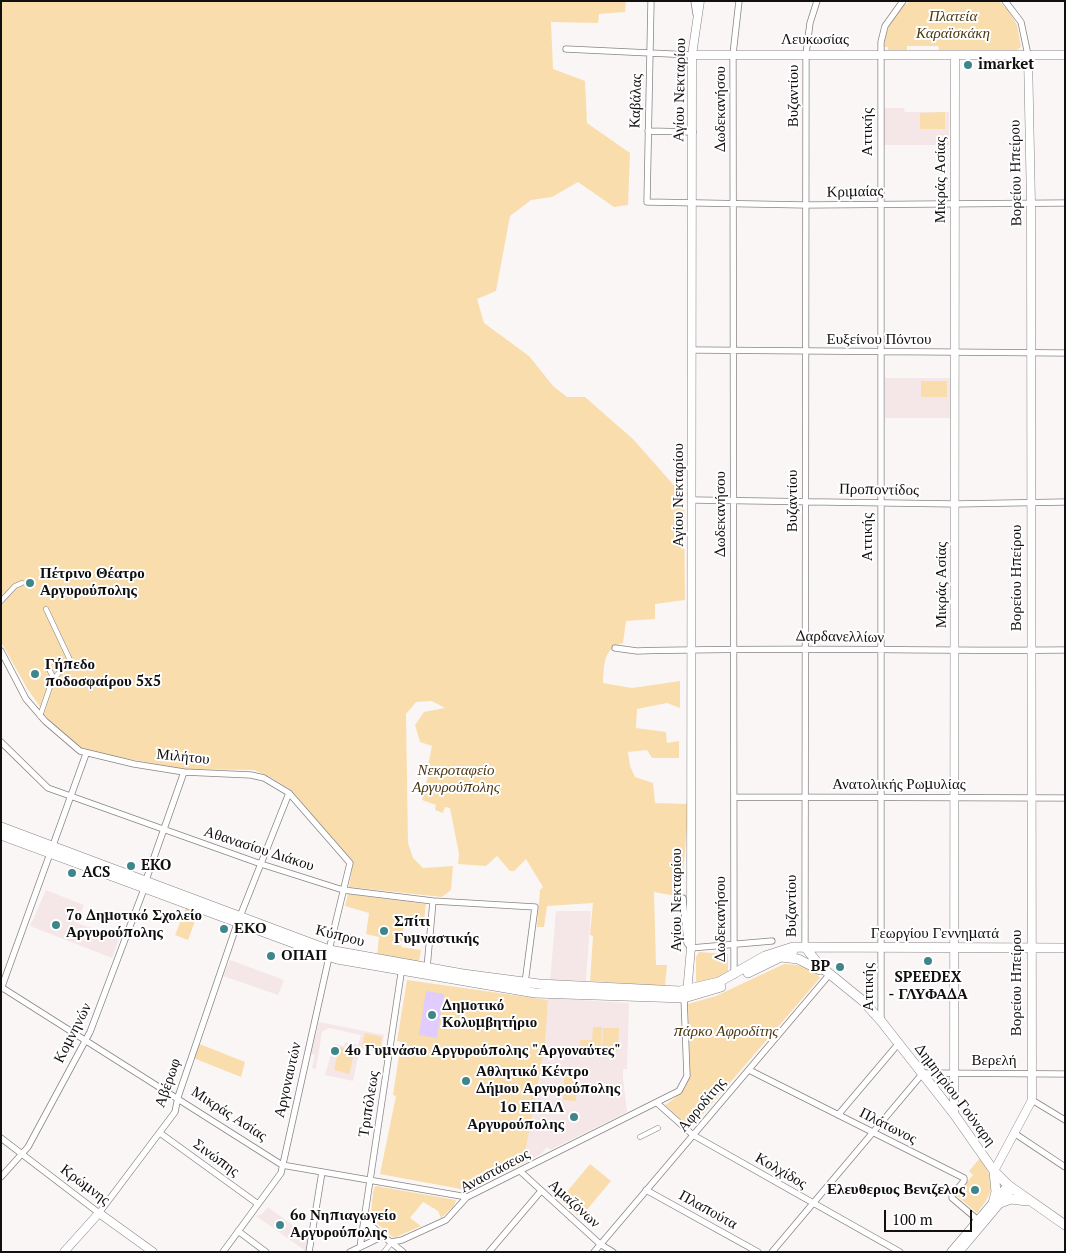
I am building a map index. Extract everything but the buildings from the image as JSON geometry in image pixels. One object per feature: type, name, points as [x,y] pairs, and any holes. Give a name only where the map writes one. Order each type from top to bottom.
[{"type":"main road","name":"Κύπρου","points":[[1,827],[51,850]]},
{"type":"main road","name":"Κύπρου","points":[[1,835],[51,850],[329,953],[402,968],[525,987],[666,991],[687,994]]},
{"type":"main road","name":"Γεωργίου Γεννηματά","points":[[687,994],[720,988],[805,947]]},
{"type":"main road","points":[[805,947],[829,975]]},
{"type":"main road","name":"Γεωργίου Γεννηματά","points":[[687,994],[734,974],[765,956],[787,948],[1065,948]]},
{"type":"main road","points":[[781,957],[798,960],[829,975]]},
{"type":"main road","name":"Κύπρου","points":[[402,968],[428,968],[525,987]]},
{"type":"main road","name":"Δημητρίου Γούναρη","points":[[829,975],[863,1001],[881,1021],[954,1114],[994,1171],[1010,1187],[1065,1225]]},
{"type":"main road","points":[[994,1171],[997,1203],[1015,1198],[1034,1203]]},
{"type":"street","name":"Καβάλας","points":[[647,202],[651,1]]},
{"type":"street","points":[[694,1],[696,19]]},
{"type":"street","name":"Αγίου Νεκταρίου","points":[[657,1103],[679,1091],[686,1082],[687,994],[691,948],[692,54],[700,1]]},
{"type":"street","name":"Δωδεκανήσου","points":[[734,974],[733,54],[740,1]]},
{"type":"street","name":"Βυζαντίου","points":[[805,947],[806,54],[810,23],[817,1]]},
{"type":"street","points":[[881,54],[885,26],[903,1]]},
{"type":"street","points":[[1004,1],[1021,22],[1028,55]]},
{"type":"street","name":"Λευκωσίας","points":[[566,49],[692,54],[1065,56]]},
{"type":"street","name":"Αττικής","points":[[881,54],[881,1021]]},
{"type":"street","name":"Μικράς Ασίας","points":[[954,1114],[956,947],[955,55]]},
{"type":"street","name":"Βορείου Ηπείρου","points":[[1028,55],[1031,353],[1032,1100]]},
{"type":"street","points":[[648,131],[693,132]]},
{"type":"street","name":"Κριμαίας","points":[[647,202],[806,205],[1065,203]]},
{"type":"street","name":"Ευξείνου Πόντου","points":[[693,350],[1065,353]]},
{"type":"street","name":"Προποντίδος","points":[[693,500],[955,504],[1065,502]]},
{"type":"street","points":[[1,601],[15,586],[22,583]]},
{"type":"street","points":[[40,716],[54,679],[70,660],[46,609]]},
{"type":"street","name":"Δαρδανελλίων","points":[[616,648],[637,651],[734,649],[881,651],[1065,650]]},
{"type":"street","name":"Μιλήτου","points":[[1,651],[18,687],[40,716],[70,744],[86,754],[184,772],[257,776],[289,793],[350,863],[344,890]]},
{"type":"street","points":[[50,671],[54,679]]},
{"type":"street","name":"Αθανασίου Διάκου","points":[[1,742],[44,786],[164,831],[344,890],[433,901],[535,907],[525,987]]},
{"type":"street","points":[[2,988],[86,754]]},
{"type":"street","name":"Κομνηνών","points":[[1,1177],[23,1154],[84,1041],[101,1005],[184,772]]},
{"type":"street","name":"Αβέρωφ","points":[[64,1252],[99,1213],[175,1112],[178,1097],[239,920],[289,793]]},
{"type":"street","name":"Ανατολικής Ρωμυλίας","points":[[734,797],[1065,798]]},
{"type":"street","name":"Αργοναυτών","points":[[224,1252],[281,1173],[344,890]]},
{"type":"street","points":[[683,898],[686,943],[691,948],[772,941]]},
{"type":"street","points":[[428,968],[433,901]]},
{"type":"street","name":"Τριπόλεως","points":[[360,1247],[402,968]]},
{"type":"street","name":"Αφροδίτης","points":[[594,1252],[829,975]]},
{"type":"street","name":"Μικράς Ασίας","points":[[2,988],[84,1041],[178,1097],[282,1165],[467,1197]]},
{"type":"street","points":[[838,1115],[899,1043]]},
{"type":"street","name":"Πλάτωνος","points":[[749,1070],[964,1178],[964,1182],[952,1195],[952,1198],[978,1220]]},
{"type":"street","points":[[772,1252],[923,1073]]},
{"type":"street","name":"Βερελή","points":[[923,1073],[1065,1074]]},
{"type":"street","points":[[994,1171],[1032,1100],[1065,1120]]},
{"type":"street","name":"Κολχίδος","points":[[657,1103],[693,1135],[900,1252]]},
{"type":"street","name":"Αναστάσεως","points":[[392,1242],[402,1240],[446,1220],[467,1197],[657,1103]]},
{"type":"street","points":[[640,1136],[658,1128]]},
{"type":"street","name":"Σινώπης","points":[[160,1132],[258,1204]]},
{"type":"street","points":[[1014,1134],[1065,1166]]},
{"type":"street","name":"Κρώμνης","points":[[1,1138],[153,1252]]},
{"type":"street","name":"Αμαζόνων","points":[[520,1171],[600,1244],[613,1252]]},
{"type":"street","points":[[309,1252],[322,1172]]},
{"type":"street","points":[[959,1252],[1010,1187]]},
{"type":"street","name":"Πλαπούτα","points":[[646,1190],[758,1252]]},
{"type":"street","points":[[489,1252],[541,1191]]},
{"type":"street","points":[[951,1252],[978,1220],[997,1203]]},
{"type":"street","points":[[364,1219],[403,1252]]},
{"type":"street","points":[[238,1231],[266,1252]]},
{"type":"street","points":[[350,1252],[384,1236]]},
{"type":"street","points":[[384,1252],[392,1242]]},
{"type":"shaded area","points":[[884,108],[904,108],[905,112],[949,112],[949,145],[884,145]]},
{"type":"shaded area","points":[[885,378],[950,378],[950,418],[885,418]]},
{"type":"shaded area","name":"7ο Δημοτικό Σχολείο Αργυρούπολης","points":[[46,890],[84,905],[77,923],[119,938],[112,958],[30,926]]},
{"type":"shaded area","points":[[556,911],[591,911],[586,981],[550,980]]},
{"type":"shaded area","points":[[230,960],[284,980],[278,995],[223,976]]},
{"type":"shaded area","name":"Δημοτικό Κολυμβητήριο","points":[[426,991],[444,994],[437,1038],[419,1035]]},
{"type":"shaded area","points":[[548,998],[629,1003],[627,1069],[623,1069],[627,1112],[550,1150],[547,1147],[541,1154],[523,1164],[545,1046]]},
{"type":"shaded area","name":"4ο Γυμνάσιο Αργυρούπολης \"Αργοναύτες\"","points":[[319,1022],[384,1035],[381,1052],[360,1048],[353,1081],[325,1075],[333,1047],[336,1044],[344,1046],[345,1042],[358,1045],[361,1035],[329,1028],[322,1032],[316,1069],[312,1068],[315,1055],[311,1054]]},
{"type":"shaded area","name":"6ο Νηπιαγωγείο Αργυρούπολης","points":[[268,1207],[310,1238],[307,1252],[256,1216],[262,1214]]},
{"type":"green space","name":"Νεκροταφείο Αργυρούπολης","points":[[1,1],[626,1],[625,12],[599,14],[598,23],[551,22],[553,69],[585,81],[587,123],[630,153],[628,205],[614,207],[578,182],[552,197],[531,200],[510,216],[496,291],[477,299],[484,323],[529,356],[553,386],[567,397],[585,397],[633,439],[678,490],[684,491],[685,600],[655,604],[655,619],[626,621],[623,643],[616,645],[606,658],[603,683],[632,688],[680,681],[680,708],[667,703],[637,709],[636,728],[666,732],[667,743],[679,741],[679,758],[652,758],[647,750],[628,752],[630,766],[635,777],[653,783],[655,803],[689,804],[681,897],[654,892],[656,965],[667,965],[665,986],[590,981],[593,936],[590,935],[593,903],[547,906],[544,927],[537,927],[540,890],[543,887],[526,859],[514,871],[510,871],[497,856],[486,866],[458,864],[459,854],[450,808],[445,807],[443,813],[435,810],[436,805],[422,800],[429,772],[423,769],[424,766],[428,766],[432,746],[420,742],[415,725],[424,712],[445,708],[432,701],[416,702],[406,714],[408,843],[413,858],[423,868],[453,866],[451,890],[442,897],[349,887],[353,862],[291,790],[272,778],[254,770],[185,769],[89,752],[77,746],[38,709],[40,707],[1,642]]},
{"type":"green space","name":"Πλατεία Καραϊσκάκη","points":[[910,1],[999,1],[1009,11],[1017,25],[1021,47],[1017,50],[939,50],[938,46],[907,46],[907,50],[888,50],[888,47],[884,47],[886,33],[895,15]]},
{"type":"green space","points":[[945,112],[945,129],[920,129],[920,113]]},
{"type":"green space","points":[[921,381],[947,381],[947,397],[921,397]]},
{"type":"green space","name":"Σπίτι Γυμναστικής","points":[[348,894],[426,904],[423,928],[404,925],[401,947],[421,950],[419,962],[377,956],[379,937],[366,934],[369,913],[345,906]]},
{"type":"green space","points":[[186,908],[198,913],[188,940],[175,935]]},
{"type":"green space","points":[[699,952],[728,954],[728,972],[713,980],[696,984],[696,957]]},
{"type":"green space","name":"πάρκο Αφροδίτης","points":[[784,964],[804,967],[813,971],[820,978],[691,1128],[665,1105],[681,1092],[690,1075],[688,1004],[716,996]]},
{"type":"green space","name":"Αθλητικό Κέντρο Δήμου Αργυρούπολης","points":[[407,980],[548,1000],[545,1046],[523,1164],[466,1190],[380,1174],[396,1096],[393,1095],[401,1042],[397,1041]]},
{"type":"green space","points":[[593,1027],[602,1027],[601,1054],[580,1053],[580,1040],[592,1040]]},
{"type":"green space","points":[[603,1028],[619,1028],[618,1051],[602,1050]]},
{"type":"green space","points":[[365,1033],[382,1037],[380,1049],[362,1045]]},
{"type":"green space","points":[[197,1043],[245,1062],[241,1077],[191,1057]]},
{"type":"green space","points":[[339,1047],[355,1050],[349,1074],[334,1070]]},
{"type":"green space","points":[[564,1075],[577,1075],[576,1101],[563,1100]]},
{"type":"green space","points":[[980,1158],[989,1174],[991,1186],[987,1198],[977,1213],[956,1195],[973,1175],[969,1171]]},
{"type":"green space","points":[[590,1164],[611,1181],[580,1218],[560,1200]]},
{"type":"green space","points":[[376,1186],[456,1200],[454,1206],[441,1218],[438,1211],[423,1202],[410,1218],[421,1226],[394,1238],[373,1218],[372,1206],[374,1188]]},
{"type":"place","name":"imarket","points":[[968,65]]},
{"type":"place","name":"Πέτρινο Θέατρο Αργυρούπολης","points":[[30,583]]},
{"type":"place","name":"Γήπεδο ποδοσφαίρου 5x5","points":[[35,674]]},
{"type":"place","name":"EKO","points":[[131,866]]},
{"type":"place","name":"ACS","points":[[72,873]]},
{"type":"place","name":"7ο Δημοτικό Σχολείο Αργυρούπολης","points":[[56,925]]},
{"type":"place","name":"ΕΚΟ","points":[[224,929]]},
{"type":"place","name":"Σπίτι Γυμναστικής","points":[[384,931]]},
{"type":"place","name":"ΟΠΑΠ","points":[[271,956]]},
{"type":"place","name":"SPEEDEX - ΓΛΥΦΑΔΑ","points":[[928,961]]},
{"type":"place","name":"BP","points":[[840,967]]},
{"type":"place","name":"Δημοτικό Κολυμβητήριο","points":[[432,1015]]},
{"type":"place","name":"4ο Γυμνάσιο Αργυρούπολης \"Αργοναύτες\"","points":[[335,1051]]},
{"type":"place","name":"Αθλητικό Κέντρο Δήμου Αργυρούπολης","points":[[466,1081]]},
{"type":"place","name":"1o ΕΠΑΛ Αργυρούπολης","points":[[574,1117]]},
{"type":"place","name":"Ελευθεριος Βενιζελος","points":[[975,1190]]},
{"type":"place","name":"6ο Νηπιαγωγείο Αργυρούπολης","points":[[280,1225]]}]
